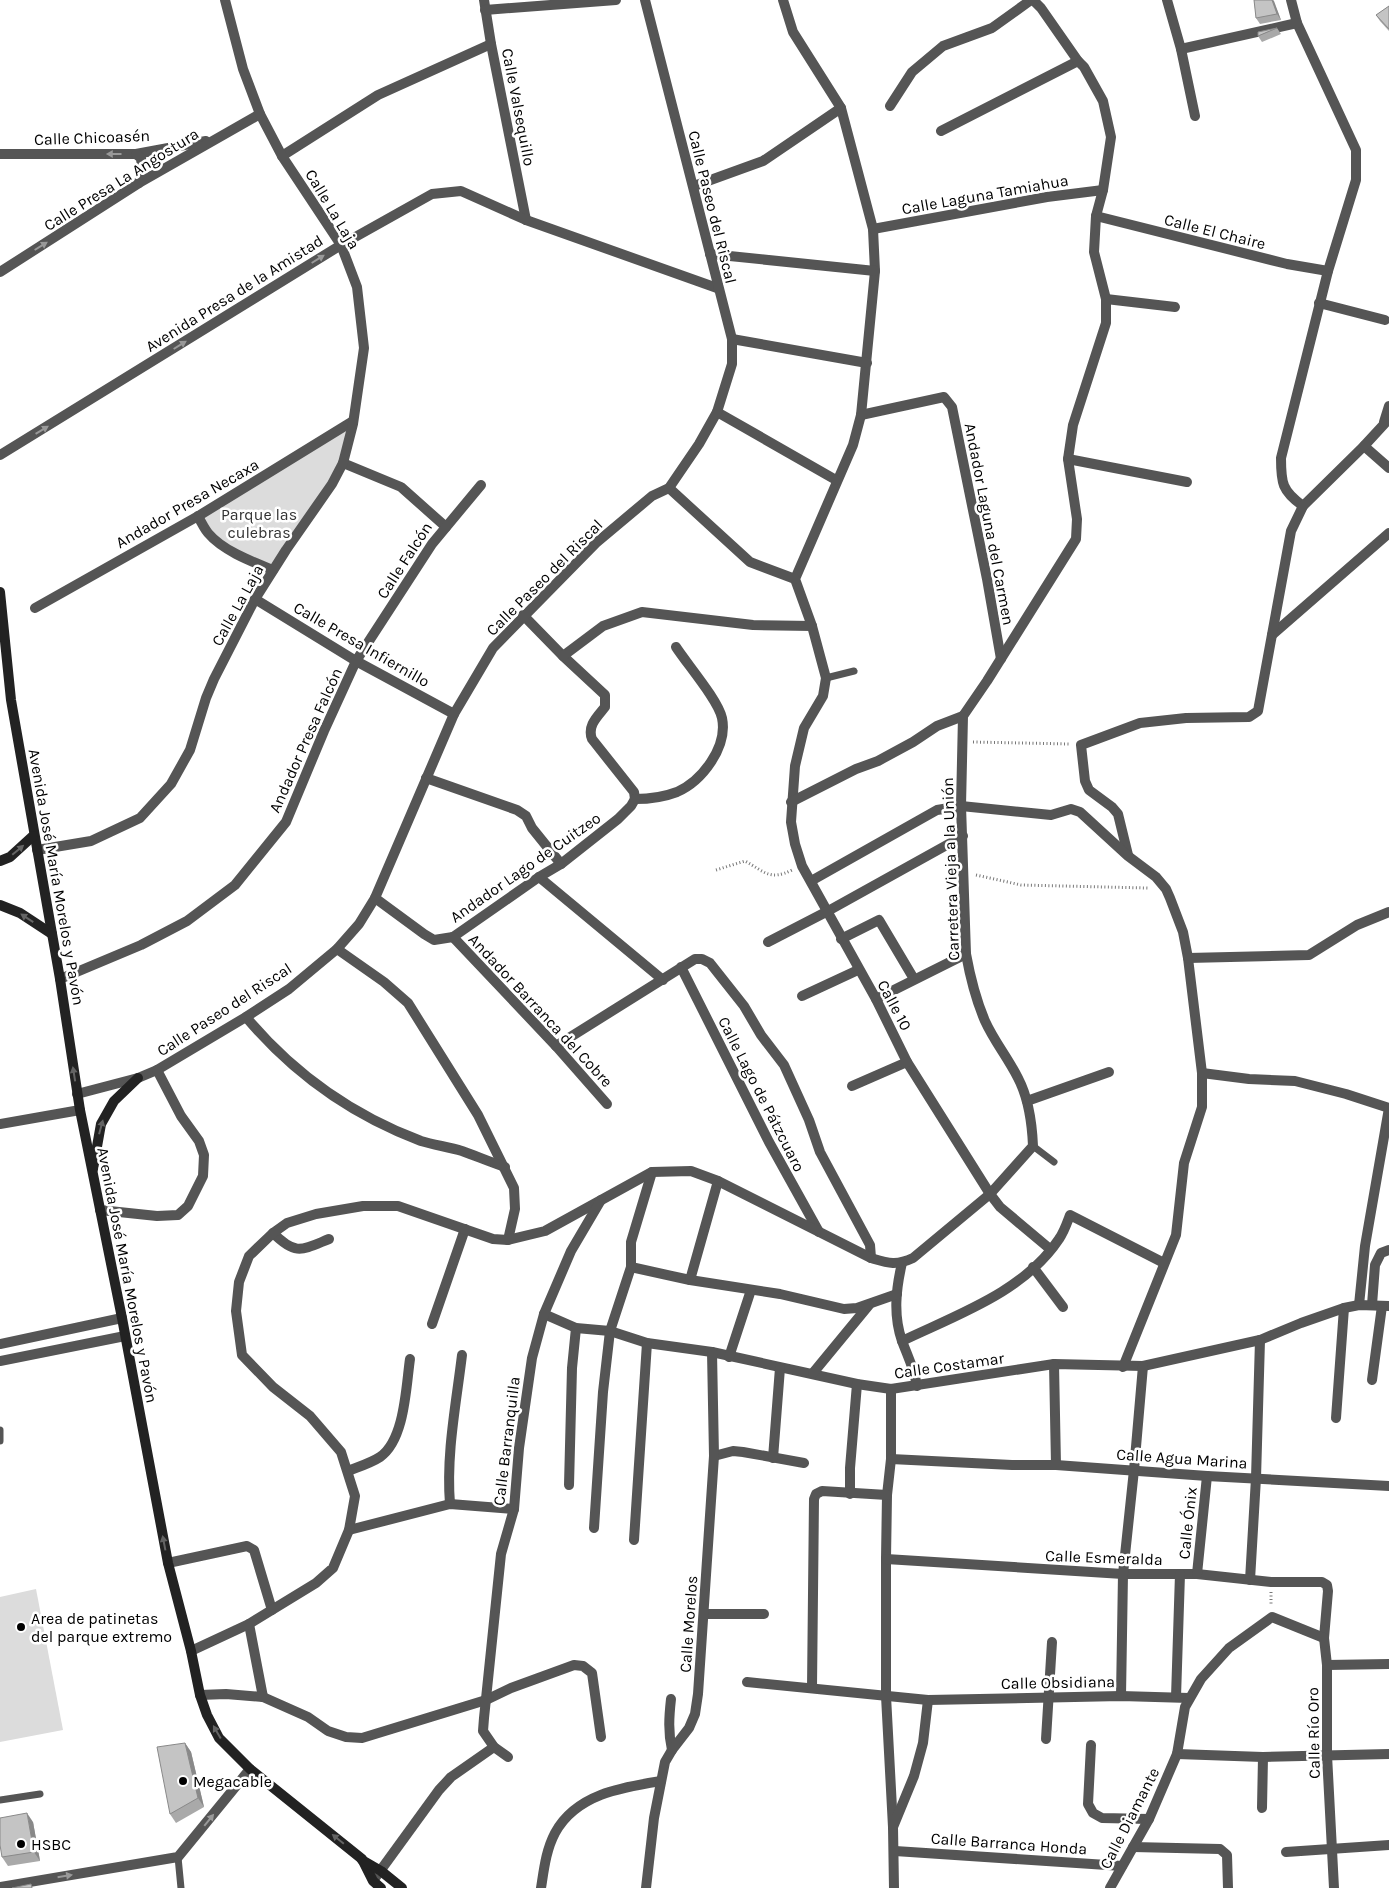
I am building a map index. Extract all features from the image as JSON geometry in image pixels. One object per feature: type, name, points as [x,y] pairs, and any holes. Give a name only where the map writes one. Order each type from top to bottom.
[{"type":"main road","name":"Avenida José María Morelos y Pavón","points":[[0,592],[11,700],[33,836],[60,979],[77,1094],[122,1318],[168,1563],[191,1651],[200,1695],[207,1715],[220,1738],[250,1769],[362,1859],[370,1884],[381,1888]]},
{"type":"main road","points":[[0,861],[10,857],[33,836]]},
{"type":"main road","points":[[0,904],[20,913],[52,934]]},
{"type":"main road","points":[[92,1175],[100,1124],[114,1101],[138,1078]]},
{"type":"main road","points":[[362,1859],[382,1871],[402,1888]]},
{"type":"street","name":"Calle La Laja","points":[[37,850],[91,841],[140,818],[172,784],[190,750],[214,679],[255,599],[332,484],[343,463],[353,421],[364,348],[357,287],[341,245],[282,156],[260,114],[243,69],[225,0]]},
{"type":"street","points":[[484,5],[616,0]]},
{"type":"street","name":"Calle Paseo del Riscal","points":[[77,1094],[138,1078],[156,1070],[289,989],[337,949],[359,924],[375,898],[454,714],[493,648],[523,615],[596,543],[652,496],[669,488],[699,444],[717,412],[732,364],[732,339],[717,288],[694,186],[645,0]]},
{"type":"street","points":[[784,0],[793,32],[841,108],[873,230],[875,271],[861,415],[852,446],[795,578],[812,626],[826,678],[822,696],[804,728],[795,766],[791,802]]},
{"type":"street","points":[[791,802],[856,769],[878,761],[914,742],[937,726],[964,716],[1076,539],[1077,520],[1068,459],[1073,425],[1106,323],[1106,299],[1094,252],[1096,216],[1103,190],[1112,137],[1103,101],[1084,67],[1041,8],[1032,0],[992,28],[943,46],[912,72],[890,106]]},
{"type":"street","points":[[1167,0],[1181,49],[1195,116]]},
{"type":"street","points":[[1291,0],[1297,23],[1356,150],[1356,180],[1319,303],[1281,458],[1281,479],[1290,497],[1303,506]]},
{"type":"street","name":"Calle Valsequillo","points":[[484,5],[526,220]]},
{"type":"street","points":[[1181,49],[1297,23]]},
{"type":"street","points":[[282,156],[378,95],[491,44]]},
{"type":"street","points":[[941,131],[1078,61]]},
{"type":"street","points":[[694,186],[764,161],[841,108]]},
{"type":"street","name":"Calle Presa La Angostura","points":[[0,272],[139,183],[260,114]]},
{"type":"street","name":"Calle Chicoasén","points":[[0,154],[136,154],[214,139]]},
{"type":"street","points":[[136,154],[141,158],[142,169],[139,183]]},
{"type":"street","name":"Calle Laguna Tamiahua","points":[[873,230],[1047,197],[1103,190]]},
{"type":"street","name":"Avenida Presa de la Amistad","points":[[0,456],[341,245],[432,194],[461,191],[526,220],[717,288]]},
{"type":"street","name":"Calle El Chaire","points":[[1096,216],[1287,264],[1328,272]]},
{"type":"street","points":[[710,254],[875,271]]},
{"type":"street","points":[[1106,299],[1175,307]]},
{"type":"street","points":[[1319,303],[1385,320]]},
{"type":"street","points":[[732,339],[867,363]]},
{"type":"street","name":"Andador Laguna del Carmen","points":[[861,415],[944,397],[952,407],[987,579],[1001,659]]},
{"type":"street","points":[[1128,856],[1118,814],[1112,807],[1089,790],[1085,781],[1080,744],[1140,723],[1186,718],[1249,717],[1258,711],[1291,531],[1303,506],[1387,421],[1389,406]]},
{"type":"street","points":[[717,412],[836,480]]},
{"type":"street","name":"Andador Presa Necaxa","points":[[35,608],[198,516],[353,421]]},
{"type":"street","points":[[1364,446],[1389,468]]},
{"type":"street","points":[[1068,459],[1187,482]]},
{"type":"street","name":"Calle Falcón","points":[[343,463],[401,487],[446,527],[432,544],[356,661]]},
{"type":"street","points":[[446,527],[481,485]]},
{"type":"street","points":[[669,488],[750,562],[795,578]]},
{"type":"street","points":[[198,516],[206,532],[212,538],[240,556],[273,570]]},
{"type":"street","points":[[1272,635],[1389,533]]},
{"type":"street","name":"Calle Presa Infiernillo","points":[[255,599],[356,661],[454,714]]},
{"type":"street","points":[[563,656],[603,626],[642,612],[754,625],[812,626]]},
{"type":"street","points":[[523,615],[605,695],[605,707],[591,725],[589,733],[634,792],[635,799],[651,799],[676,792],[694,782],[712,760],[721,742],[722,718],[716,704],[676,647]]},
{"type":"street","name":"Andador Presa Falcón","points":[[60,979],[141,945],[187,921],[235,885],[286,822],[356,661]]},
{"type":"street","name":"Carretera Vieja a la Unión","points":[[964,716],[961,806],[966,954],[970,978],[985,1021],[1019,1078],[1031,1117],[1033,1146]]},
{"type":"street","points":[[426,778],[517,810],[526,816],[532,828],[560,864]]},
{"type":"street","name":"Andador Lago de Cuitzeo","points":[[375,898],[434,940],[453,936],[560,864],[618,819],[635,799]]},
{"type":"street","name":"Calle 10","points":[[791,802],[791,822],[802,866],[858,970],[876,999],[908,1062],[990,1194],[1000,1207],[1050,1250]]},
{"type":"street","points":[[811,881],[937,810],[961,806],[1051,814],[1071,809],[1080,812],[1128,856],[1156,877],[1166,888],[1183,932],[1188,958],[1202,1073],[1202,1107],[1186,1157],[1176,1235],[1123,1366]]},
{"type":"street","points":[[768,942],[828,912],[963,836]]},
{"type":"street","points":[[538,877],[663,980]]},
{"type":"street","points":[[1188,958],[1308,956],[1357,925],[1389,912]]},
{"type":"street","points":[[841,939],[879,920],[914,979]]},
{"type":"street","name":"Andador Barranca del Cobre","points":[[453,936],[556,1046],[607,1104]]},
{"type":"street","points":[[337,949],[384,982],[408,1003],[478,1115],[514,1188],[514,1209],[508,1240]]},
{"type":"street","points":[[876,999],[966,954]]},
{"type":"street","points":[[556,1046],[695,959],[702,959],[710,963],[744,1006],[761,1035],[784,1065],[809,1120],[820,1152],[870,1245],[871,1258]]},
{"type":"street","name":"Calle Lago de Pátzcuaro","points":[[681,967],[769,1142],[820,1233]]},
{"type":"street","points":[[802,996],[858,970]]},
{"type":"street","points":[[246,1016],[263,1037],[294,1067],[351,1109],[422,1141],[461,1151],[505,1167]]},
{"type":"street","points":[[852,1086],[908,1062]]},
{"type":"street","points":[[100,1210],[164,1216],[178,1215],[188,1206],[203,1176],[204,1155],[199,1141],[182,1116],[156,1070]]},
{"type":"street","points":[[1027,1101],[1109,1072]]},
{"type":"street","points":[[1202,1073],[1249,1079],[1295,1081],[1346,1094],[1389,1108],[1365,1246],[1358,1305]]},
{"type":"street","points":[[0,1124],[80,1110]]},
{"type":"street","points":[[191,1651],[249,1624],[316,1583],[334,1568],[348,1530],[355,1496],[341,1452],[310,1416],[273,1387],[242,1355],[236,1311],[239,1282],[249,1256],[273,1233],[287,1223],[316,1214],[363,1206],[398,1206],[493,1239],[508,1240],[545,1231],[652,1172],[691,1171],[718,1181],[871,1258],[886,1263],[902,1263],[913,1258],[990,1194],[1033,1146]]},
{"type":"street","points":[[594,1528],[603,1392],[610,1331],[631,1267],[631,1242],[652,1172]]},
{"type":"street","points":[[690,1280],[718,1181]]},
{"type":"street","name":"Calle Barranquilla","points":[[494,1747],[483,1731],[486,1700],[501,1554],[514,1509],[516,1474],[532,1358],[544,1314],[571,1251],[602,1199]]},
{"type":"street","points":[[902,1341],[960,1316],[992,1298],[1034,1268],[1059,1239],[1070,1215],[1164,1263]]},
{"type":"street","points":[[432,1324],[465,1229]]},
{"type":"street","points":[[273,1233],[285,1246],[296,1249],[305,1248],[329,1239]]},
{"type":"street","points":[[1372,1380],[1381,1306],[1375,1266],[1385,1252]]},
{"type":"street","points":[[902,1263],[897,1294],[896,1318],[902,1341],[914,1369],[917,1386]]},
{"type":"street","points":[[631,1267],[690,1280],[780,1294],[844,1309],[858,1308],[897,1294]]},
{"type":"street","points":[[1034,1268],[1063,1307]]},
{"type":"street","points":[[729,1357],[751,1290]]},
{"type":"street","points":[[812,1373],[870,1303]]},
{"type":"street","name":"Calle Costamar","points":[[544,1314],[576,1328],[610,1331],[647,1344],[712,1352],[857,1384],[891,1389],[1054,1364],[1142,1366],[1260,1340],[1344,1308],[1358,1305],[1381,1306]]},
{"type":"street","points":[[1336,1418],[1344,1308]]},
{"type":"street","points":[[0,1344],[122,1318]]},
{"type":"street","points":[[569,1485],[572,1368],[576,1328]]},
{"type":"street","points":[[0,1361],[125,1336]]},
{"type":"street","points":[[1250,1580],[1256,1478],[1260,1340]]},
{"type":"street","points":[[634,1540],[647,1344]]},
{"type":"street","name":"Calle Morelos","points":[[646,1888],[654,1818],[665,1762],[689,1728],[695,1714],[704,1614],[714,1456],[712,1352]]},
{"type":"street","points":[[450,1504],[451,1440],[462,1355]]},
{"type":"street","points":[[348,1472],[381,1457],[394,1439],[402,1416],[410,1359]]},
{"type":"street","points":[[1054,1364],[1056,1465]]},
{"type":"street","points":[[1121,1696],[1123,1574],[1142,1366]]},
{"type":"street","points":[[773,1458],[780,1368]]},
{"type":"street","points":[[850,1494],[850,1468],[857,1384]]},
{"type":"street","points":[[891,1389],[891,1459],[887,1495],[886,1696],[895,1850],[894,1888]]},
{"type":"street","points":[[714,1456],[733,1451],[804,1463]]},
{"type":"street","name":"Calle Agua Marina","points":[[891,1459],[1056,1465],[1389,1486]]},
{"type":"street","name":"Calle Ónix","points":[[1197,1574],[1207,1476]]},
{"type":"street","points":[[812,1688],[814,1499],[816,1494],[822,1491],[887,1495]]},
{"type":"street","points":[[348,1530],[450,1504],[514,1509]]},
{"type":"street","points":[[168,1563],[247,1546],[254,1550],[272,1610]]},
{"type":"street","name":"Calle Esmeralda","points":[[886,1559],[1123,1574],[1197,1574],[1271,1582],[1322,1582]]},
{"type":"street","points":[[1176,1697],[1180,1574]]},
{"type":"street","name":"Calle Río Oro","points":[[1322,1582],[1327,1584],[1328,1591],[1324,1638],[1327,1664],[1327,1756],[1334,1888]]},
{"type":"street","points":[[704,1614],[764,1614]]},
{"type":"street","points":[[1272,1617],[1324,1638]]},
{"type":"street","name":"Calle Diamante","points":[[1110,1888],[1149,1819],[1177,1754],[1185,1707],[1189,1698],[1201,1679],[1229,1648],[1272,1617]]},
{"type":"street","points":[[249,1624],[263,1697]]},
{"type":"street","points":[[1046,1739],[1052,1642]]},
{"type":"street","points":[[1327,1664],[1389,1664]]},
{"type":"street","points":[[200,1695],[226,1694],[263,1697],[308,1717],[328,1731],[346,1737],[362,1738],[486,1700],[511,1688],[574,1665],[583,1666],[592,1673],[601,1737]]},
{"type":"street","points":[[747,1682],[928,1700],[922,1743],[914,1776],[893,1827]]},
{"type":"street","name":"Calle Obsidiana","points":[[928,1700],[1121,1696],[1189,1698]]},
{"type":"street","points":[[671,1699],[669,1736],[672,1750]]},
{"type":"street","points":[[1090,1745],[1088,1804],[1093,1813],[1102,1818],[1149,1819]]},
{"type":"street","points":[[370,1884],[382,1871],[439,1790],[451,1777],[494,1747],[508,1758]]},
{"type":"street","points":[[1177,1754],[1264,1757],[1389,1754]]},
{"type":"street","points":[[1262,1808],[1264,1757]]},
{"type":"street","points":[[0,1887],[178,1857],[250,1769]]},
{"type":"street","points":[[541,1888],[548,1852],[555,1833],[566,1816],[588,1801],[606,1793],[625,1787],[661,1781]]},
{"type":"street","points":[[1133,1846],[1220,1849],[1227,1855],[1228,1888]]},
{"type":"street","points":[[1286,1852],[1389,1846]]},
{"type":"street","name":"Calle Barranca Honda","points":[[895,1850],[1122,1866]]},
{"type":"lane","points":[[826,678],[854,671]]},
{"type":"lane","points":[[1033,1146],[1054,1162]]},
{"type":"lane","points":[[0,1430],[0,1441]]},
{"type":"lane","points":[[0,1800],[40,1794]]},
{"type":"lane","points":[[178,1857],[181,1888]]},
{"type":"path","points":[[963,741],[1080,744]]},
{"type":"path","points":[[716,870],[745,862],[772,876],[778,876],[802,866]]},
{"type":"path","points":[[963,874],[984,875],[1021,885],[1166,888]]},
{"type":"path","points":[[1271,1582],[1272,1617]]},
{"type":"green space","name":"Parque las culebras","points":[[353,424],[343,463],[273,570],[212,538],[199,516]]},
{"type":"green space","points":[[36,1589],[63,1730],[0,1742],[0,1597]]},
{"type":"building","points":[[1254,0],[1272,0],[1277,14],[1256,18]]},
{"type":"building","points":[[1389,6],[1389,29],[1376,15]]},
{"type":"building","points":[[1277,28],[1258,36],[1258,32]]},
{"type":"building","name":"Megacable","points":[[185,1743],[198,1798],[170,1814],[157,1747]]},
{"type":"building","name":"HSBC","points":[[27,1813],[34,1852],[2,1857],[0,1818]]},
{"type":"building","points":[[31,1884],[32,1888],[12,1888]]},
{"type":"place","name":"Area de patinetas del parque extremo","points":[[21,1627]]},
{"type":"place","name":"Megacable","points":[[183,1781]]},
{"type":"place","name":"HSBC","points":[[21,1844]]}]
